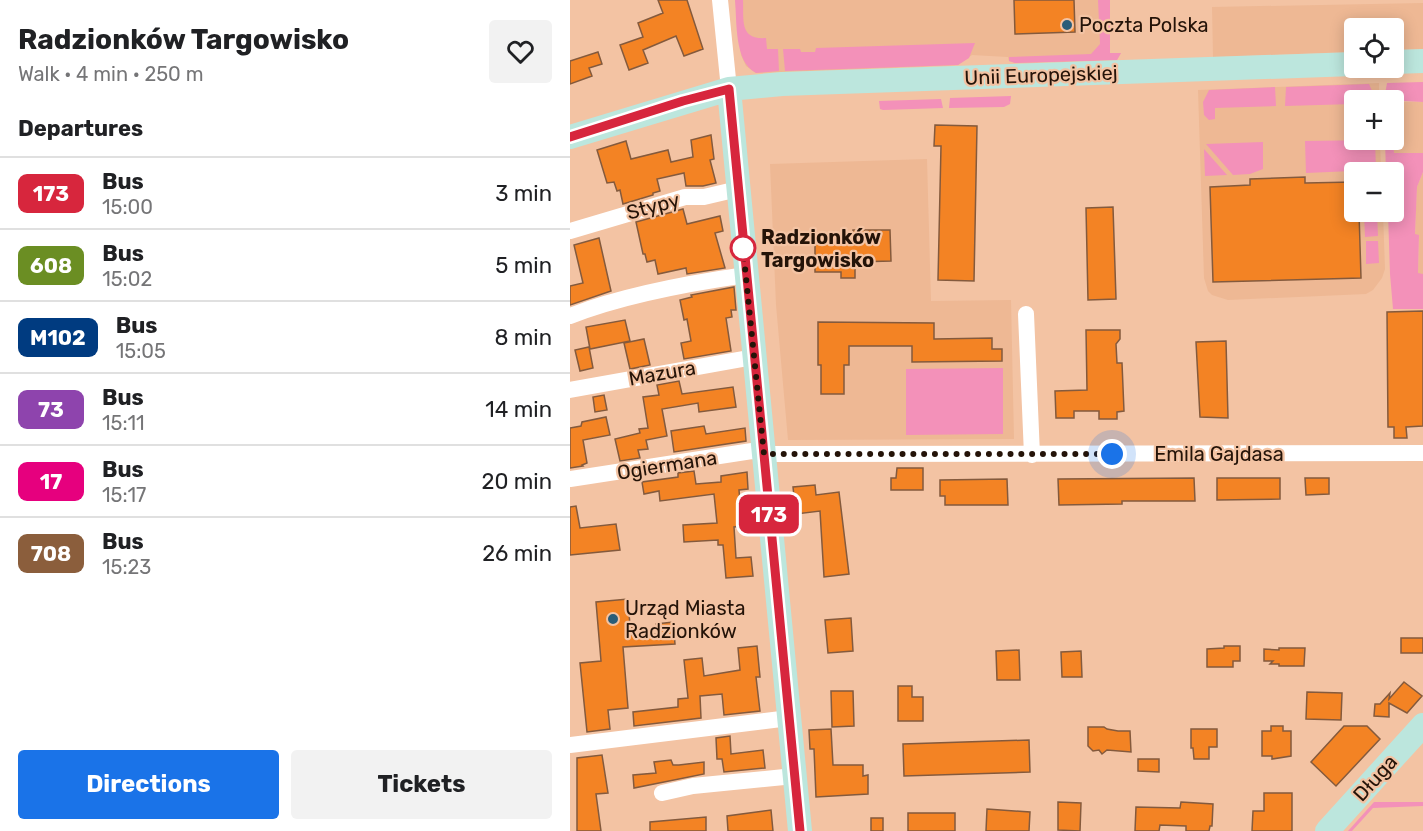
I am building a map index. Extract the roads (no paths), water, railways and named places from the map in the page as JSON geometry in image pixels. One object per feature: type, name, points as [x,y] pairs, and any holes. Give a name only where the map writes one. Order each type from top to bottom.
[{"type":"street","points":[[720,0],[800,831]]},
{"type":"street","points":[[1404,62],[1423,61]]},
{"type":"street","name":"Unii Europejskiej","points":[[570,137],[683,101],[729,89],[782,84],[1344,64]]},
{"type":"street","name":"Stypy","points":[[570,231],[685,197],[704,197],[738,189]]},
{"type":"street","points":[[570,316],[648,293],[746,275]]},
{"type":"street","points":[[1026,314],[1032,455]]},
{"type":"street","name":"Mazura","points":[[570,390],[754,357]]},
{"type":"street","name":"Ogiermana","points":[[570,478],[752,451],[764,454]]},
{"type":"street","name":"Emila Gajdasa","points":[[764,454],[1423,453]]},
{"type":"street","points":[[570,746],[789,718]]},
{"type":"street","name":"Długa","points":[[1327,831],[1423,725]]},
{"type":"street","points":[[662,793],[693,786],[794,776]]},
{"type":"place","name":"Poczta Polska","points":[[1067,25]]},
{"type":"place","name":"Radzionków Targowisko","points":[[743,248]]},
{"type":"place","name":"Urząd Miasta Radzionków","points":[[613,619]]}]
